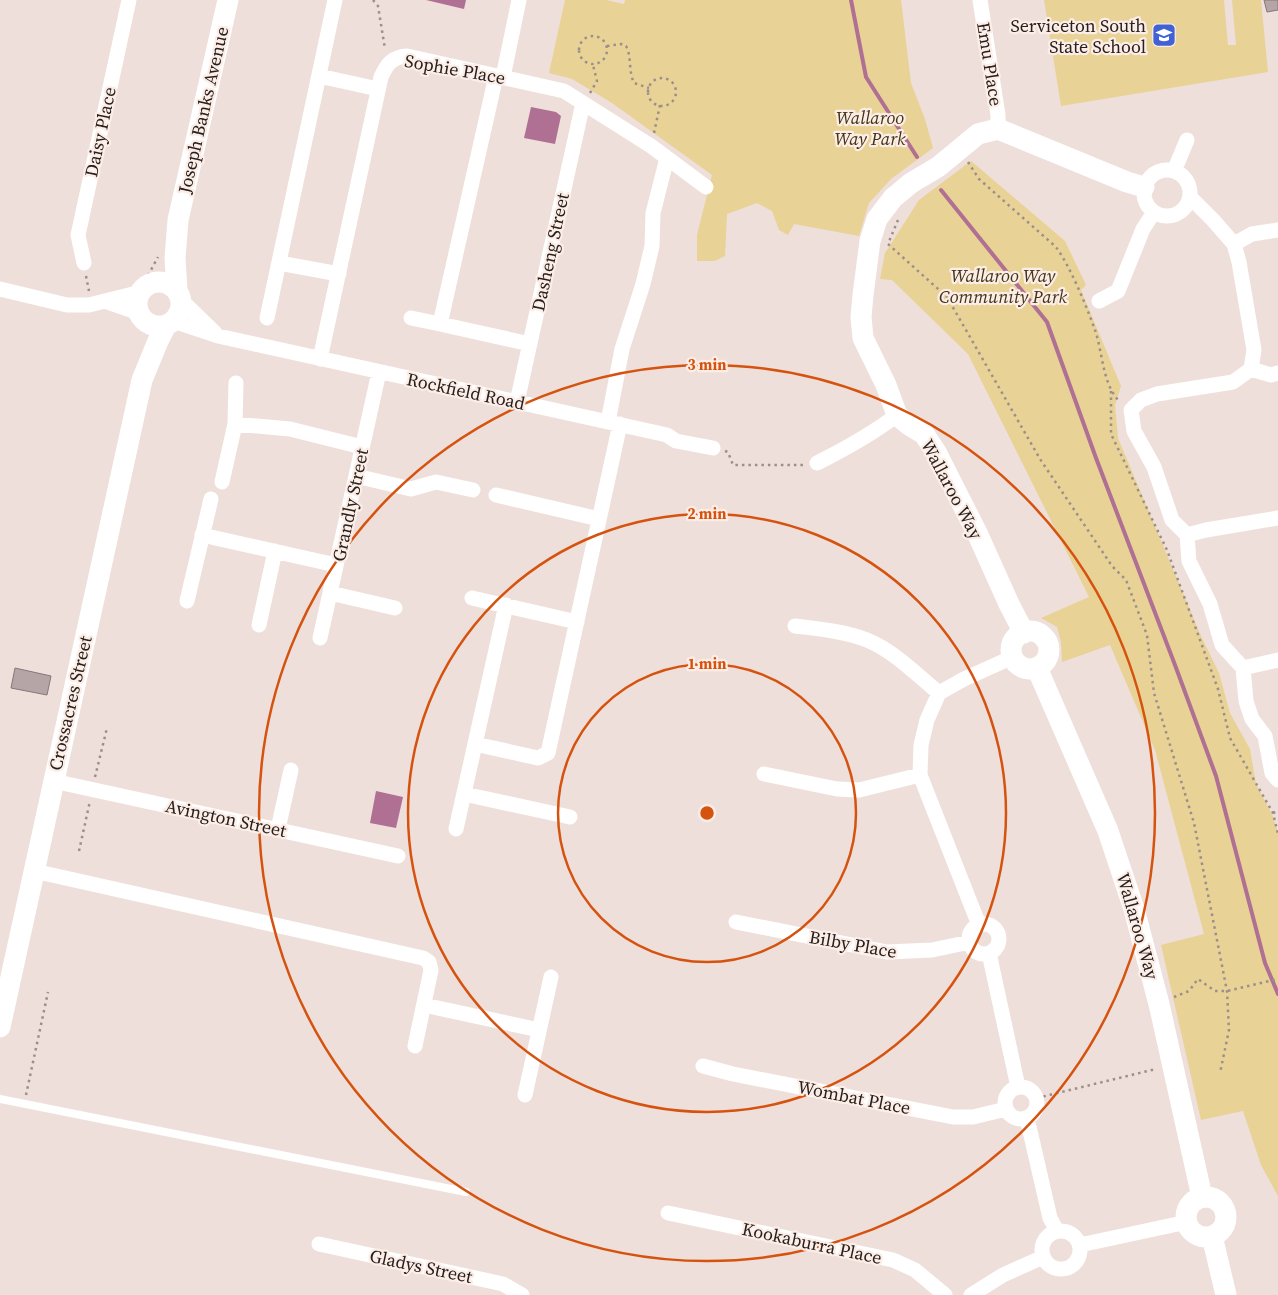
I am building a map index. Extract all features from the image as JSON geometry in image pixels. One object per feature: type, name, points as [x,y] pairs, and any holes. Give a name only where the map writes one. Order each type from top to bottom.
[{"type":"street","name":"Daisy Place","points":[[84,263],[78,235],[129,0]]},
{"type":"street","name":"Joseph Banks Avenue","points":[[179,295],[175,258],[178,220],[228,0]]},
{"type":"street","points":[[267,318],[335,0]]},
{"type":"street","points":[[440,324],[519,0]]},
{"type":"street","name":"Emu Place","points":[[980,0],[998,115],[998,129]]},
{"type":"street","name":"Sophie Place","points":[[320,359],[378,89],[386,66],[400,57],[407,56],[564,91],[651,146],[706,187]]},
{"type":"street","points":[[319,76],[378,89]]},
{"type":"street","name":"Dasheng Street","points":[[518,402],[584,102]]},
{"type":"street","points":[[817,464],[875,432],[897,415],[886,385],[863,338],[861,317],[862,295],[870,241],[878,220],[893,198],[911,183],[938,167],[978,134],[998,129],[1127,182],[1144,187]]},
{"type":"street","points":[[1174,171],[1187,140]]},
{"type":"street","points":[[475,744],[538,758],[548,754],[599,519],[614,423],[622,349],[643,284],[652,246],[653,213],[667,158]]},
{"type":"street","points":[[1165,170],[1174,171],[1182,175],[1188,183],[1190,197],[1184,208],[1168,216],[1154,212],[1148,207],[1145,201],[1144,187],[1150,177],[1157,172],[1165,170]]},
{"type":"street","points":[[1190,197],[1234,244],[1239,262],[1254,350],[1251,369],[1233,382],[1157,394],[1140,400],[1131,410],[1134,431],[1154,467],[1172,520],[1187,535],[1189,561],[1210,604],[1222,645],[1243,668],[1246,701],[1252,719],[1265,736],[1272,773],[1278,780]]},
{"type":"street","points":[[1099,301],[1118,291],[1143,229],[1154,212]]},
{"type":"street","name":"Joseph Banks Avenue","points":[[144,287],[178,220]]},
{"type":"street","points":[[1234,244],[1252,234],[1278,230]]},
{"type":"street","points":[[278,263],[339,274]]},
{"type":"street","points":[[0,289],[67,305],[89,305],[107,302],[144,287],[164,283],[171,286],[218,336]]},
{"type":"street","points":[[141,316],[137,306],[144,287]]},
{"type":"street","points":[[107,302],[141,316],[154,326],[169,323],[180,311],[179,295]]},
{"type":"street","name":"Crossacres Street","points":[[0,1027],[142,380],[144,340],[141,316]]},
{"type":"street","points":[[411,318],[530,344]]},
{"type":"street","name":"Rockfield Road","points":[[169,323],[320,359],[667,435],[676,441],[712,448]]},
{"type":"street","name":"Crossacres Street","points":[[142,380],[158,341],[169,323]]},
{"type":"street","points":[[1251,369],[1271,375],[1278,374]]},
{"type":"street","name":"Grandly Street","points":[[320,638],[379,372]]},
{"type":"street","points":[[222,482],[235,424],[236,383]]},
{"type":"street","name":"Wallaroo Way","points":[[897,415],[924,434],[936,452],[1024,632]]},
{"type":"street","points":[[235,424],[290,429],[362,447]]},
{"type":"street","points":[[356,476],[411,488],[436,482],[473,490]]},
{"type":"street","points":[[496,495],[599,519]]},
{"type":"street","points":[[187,600],[211,499]]},
{"type":"street","points":[[1187,535],[1278,518]]},
{"type":"street","points":[[202,535],[336,565]]},
{"type":"street","points":[[259,625],[275,551]]},
{"type":"street","points":[[330,593],[395,608]]},
{"type":"street","points":[[472,598],[577,622]]},
{"type":"street","points":[[456,829],[506,605]]},
{"type":"street","points":[[795,626],[833,631],[867,640],[892,654],[939,693]]},
{"type":"street","points":[[1024,632],[1036,633],[1042,636],[1048,647],[1046,659],[1037,668],[1020,666],[1013,658],[1012,646],[1014,640],[1024,632]]},
{"type":"street","points":[[978,925],[920,775],[921,745],[927,720],[939,693],[964,679],[1013,658]]},
{"type":"street","points":[[1243,668],[1278,660]]},
{"type":"street","name":"Wallaroo Way","points":[[1037,668],[1119,860],[1159,1004],[1202,1197]]},
{"type":"street","points":[[278,829],[291,770]]},
{"type":"street","points":[[764,774],[837,789],[859,790],[920,775]]},
{"type":"street","name":"Avington Street","points":[[53,781],[398,856]]},
{"type":"street","points":[[464,794],[570,817]]},
{"type":"street","points":[[34,871],[423,958],[429,962],[432,970],[415,1046]]},
{"type":"street","name":"Bilby Place","points":[[736,922],[887,952],[925,951],[970,942]]},
{"type":"street","points":[[978,925],[993,927],[998,936],[997,946],[990,952],[980,953],[972,947],[970,942],[970,934],[978,925]]},
{"type":"street","points":[[990,952],[1018,1087]]},
{"type":"street","points":[[526,1095],[551,977]]},
{"type":"street","points":[[424,1005],[539,1030]]},
{"type":"street","name":"Wombat Place","points":[[703,1066],[733,1074],[953,1117],[973,1116],[1006,1109]]},
{"type":"street","points":[[1018,1087],[1030,1089],[1037,1098],[1037,1109],[1034,1114],[1018,1120],[1013,1118],[1006,1109],[1005,1099],[1014,1088],[1018,1087]]},
{"type":"street","points":[[1027,1118],[1050,1218],[1057,1231]]},
{"type":"street","points":[[1202,1197],[1214,1199],[1223,1207],[1225,1213],[1224,1225],[1212,1236],[1198,1235],[1190,1228],[1187,1222],[1187,1210],[1191,1204],[1202,1197]]},
{"type":"street","name":"Kookaburra Place","points":[[668,1213],[893,1260],[915,1270],[945,1295]]},
{"type":"street","points":[[1080,1246],[1187,1222]]},
{"type":"street","points":[[1063,1230],[1074,1235],[1080,1246],[1079,1258],[1070,1268],[1057,1269],[1051,1267],[1043,1257],[1042,1250],[1046,1238],[1057,1231],[1063,1230]]},
{"type":"street","points":[[1212,1236],[1226,1295]]},
{"type":"street","name":"Gladys Street","points":[[319,1244],[502,1284],[522,1295]]},
{"type":"street","points":[[971,1295],[1003,1275],[1043,1257]]},
{"type":"lane","points":[[0,1099],[466,1192]]},
{"type":"path","points":[[374,0],[378,6],[386,55],[390,62]]},
{"type":"path","points":[[592,35],[599,37],[607,46],[603,60],[593,65],[583,61],[579,54],[579,45],[583,39],[592,35]]},
{"type":"path","points":[[607,46],[621,44],[626,46],[634,83],[649,88]]},
{"type":"path","points":[[584,102],[598,81],[593,65]]},
{"type":"path","points":[[658,78],[662,78],[672,82],[676,88],[675,96],[668,104],[660,105],[653,102],[649,96],[649,88],[650,84],[658,78]]},
{"type":"path","points":[[651,146],[660,105]]},
{"type":"path","points":[[972,156],[967,160],[979,179],[1056,246],[1064,258],[1096,331],[1111,391],[1111,434],[1168,550],[1218,689],[1230,738],[1273,813],[1278,834]]},
{"type":"path","points":[[901,213],[888,244],[947,297],[1040,459],[1112,566],[1126,580],[1147,635],[1154,694],[1194,823],[1227,991],[1229,1030],[1220,1073]]},
{"type":"path","points":[[144,287],[144,282],[159,253]]},
{"type":"path","points":[[83,294],[90,294],[84,263]]},
{"type":"path","points":[[1111,391],[1118,400],[1131,410]]},
{"type":"path","points":[[712,448],[728,452],[733,465],[798,466],[817,464]]},
{"type":"path","points":[[1273,813],[1278,811]]},
{"type":"path","points":[[1159,1004],[1188,991],[1198,979],[1215,991],[1227,991],[1278,980]]},
{"type":"path","points":[[25,1099],[48,992]]},
{"type":"path","points":[[1037,1098],[1141,1071],[1173,1065]]},
{"type":"green space","name":"Wallaroo Way Park","points":[[565,0],[606,0],[624,4],[625,0],[901,0],[911,83],[925,119],[933,148],[891,179],[869,203],[859,236],[794,224],[788,235],[779,230],[772,211],[757,203],[727,214],[725,256],[715,261],[697,261],[697,235],[712,175],[612,103],[572,79],[549,73]]},
{"type":"green space","name":"Serviceton South State School","points":[[1044,0],[1224,0],[1228,45],[1236,45],[1232,0],[1261,0],[1268,72],[1061,106]]},
{"type":"green space","name":"Wallaroo Way Community Park","points":[[971,161],[1065,241],[1086,285],[1081,290],[1121,386],[1115,405],[1118,438],[1201,636],[1219,673],[1230,713],[1250,749],[1256,784],[1272,814],[1278,832],[1278,1196],[1261,1165],[1243,1111],[1201,1120],[1161,945],[1204,934],[1155,750],[1110,645],[1062,662],[1061,642],[1057,627],[1041,618],[1089,597],[968,354],[892,280],[880,279],[885,253],[919,200]]},
{"type":"shaded area","points":[[426,0],[466,0],[464,9]]},
{"type":"shaded area","points":[[531,107],[556,112],[561,116],[555,144],[524,138]]},
{"type":"shaded area","points":[[376,791],[403,797],[396,828],[370,823]]},
{"type":"building","points":[[1264,0],[1278,0],[1278,10],[1267,12]]},
{"type":"building","points":[[15,668],[51,676],[47,695],[11,688]]},
{"type":"waterway","points":[[851,0],[866,77],[917,157]]},
{"type":"waterway","points":[[941,190],[1047,322],[1096,458],[1216,776],[1265,963],[1278,994]]},
{"type":"place","name":"Serviceton South State School","points":[[1164,35]]}]
